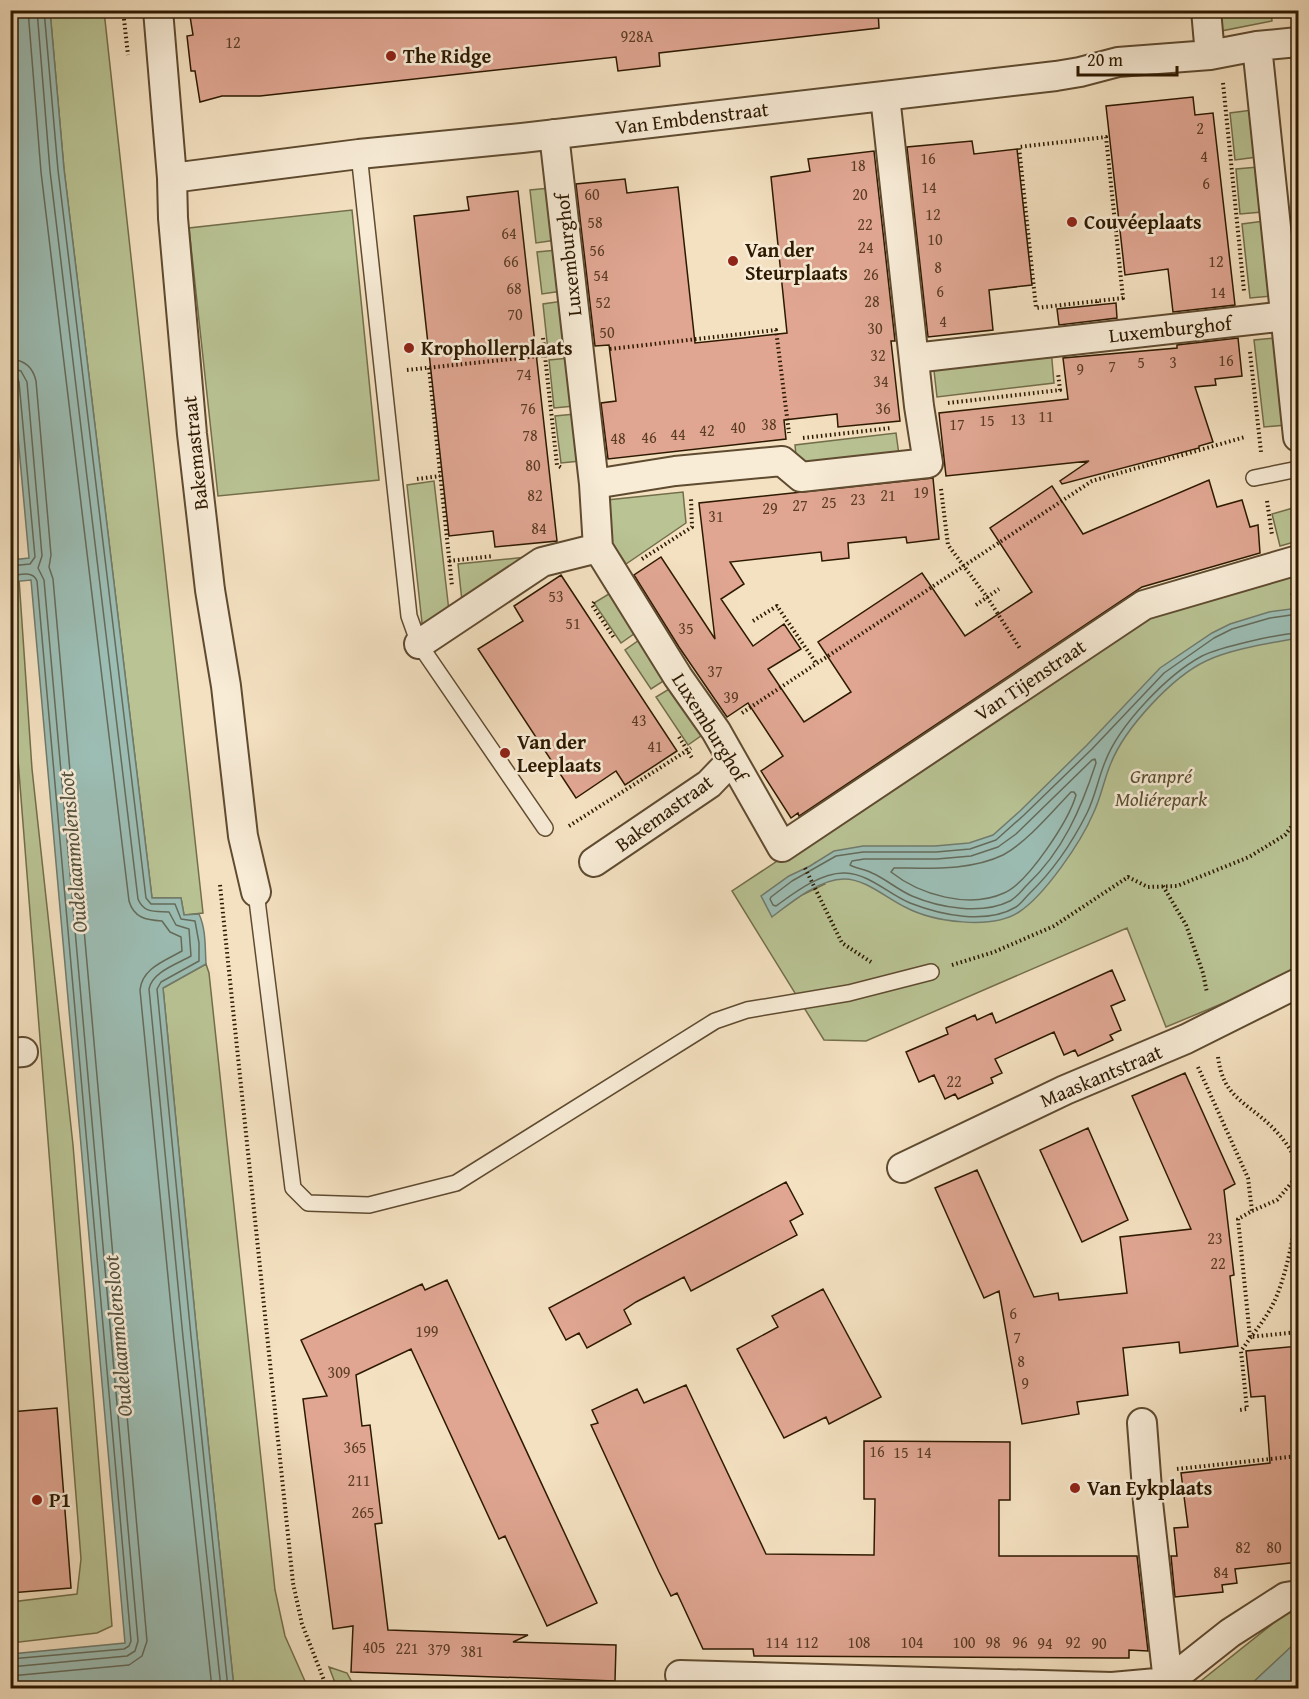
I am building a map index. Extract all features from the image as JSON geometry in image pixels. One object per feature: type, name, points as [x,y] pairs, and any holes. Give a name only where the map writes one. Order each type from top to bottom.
[{"type":"street","name":"Bakemastraat","points":[[158,10],[172,178],[172,218],[192,434],[210,590],[226,686],[243,836],[256,892]]},
{"type":"street","points":[[1206,10],[1210,55]]},
{"type":"street","name":"Van Embdenstraat","points":[[172,178],[359,154],[885,96],[1064,74],[1118,62],[1210,55],[1257,46],[1299,42]]},
{"type":"street","points":[[1257,46],[1299,437]]},
{"type":"street","points":[[594,484],[786,450],[801,477],[928,463],[920,415],[885,96]]},
{"type":"street","name":"Luxemburghof","points":[[554,134],[594,484],[598,548],[678,677],[716,731],[739,754],[791,853]]},
{"type":"street","name":"Luxemburghof","points":[[914,358],[1286,316]]},
{"type":"street","points":[[419,644],[542,561],[598,548]]},
{"type":"street","name":"Van Tijenstraat","points":[[791,853],[1036,675],[1144,604],[1299,560]]},
{"type":"street","name":"Bakemastraat","points":[[594,862],[709,784],[739,754]]},
{"type":"street","name":"Maaskantstraat","points":[[902,1168],[1065,1090],[1186,1039],[1299,983]]},
{"type":"street","points":[[1142,1423],[1148,1502],[1168,1682]]},
{"type":"street","points":[[680,1675],[1112,1687],[1168,1682],[1230,1633],[1286,1597],[1299,1595]]},
{"type":"lane","points":[[359,154],[409,616],[419,644],[545,828]]},
{"type":"lane","points":[[1254,478],[1299,469]]},
{"type":"lane","points":[[256,892],[293,1188],[308,1203],[369,1204],[456,1183],[715,1021],[747,1010],[849,993],[931,972]]},
{"type":"path","points":[[1106,138],[1123,298],[1097,301],[1081,300],[1036,308],[1020,147],[1106,138]]},
{"type":"path","points":[[1097,301],[1099,337]]},
{"type":"path","points":[[382,373],[777,330],[786,450],[920,415],[1060,390],[1055,342]]},
{"type":"path","points":[[429,368],[456,619]]},
{"type":"path","points":[[545,828],[562,831],[1092,481],[1245,437]]},
{"type":"path","points":[[928,463],[939,472],[948,544],[987,597],[1036,675]]},
{"type":"path","points":[[976,605],[999,589]]},
{"type":"path","points":[[1294,597],[1299,608]]},
{"type":"path","points":[[753,621],[777,606],[816,663]]},
{"type":"path","points":[[931,972],[994,952],[1054,926],[1128,877],[1148,887],[1177,885],[1249,857],[1285,835],[1299,818]]},
{"type":"path","points":[[791,853],[842,943],[870,962],[880,963]]},
{"type":"path","points":[[1163,886],[1186,925],[1203,973],[1220,1074],[1231,1092],[1288,1145],[1296,1162],[1298,1175],[1295,1215],[1286,1271],[1274,1303],[1241,1351],[1247,1409],[1240,1410]]},
{"type":"path","points":[[1186,1039],[1248,1178],[1252,1211]]},
{"type":"path","points":[[1251,1337],[1238,1219],[1277,1200],[1298,1175]]},
{"type":"path","points":[[1251,1337],[1299,1332]]},
{"type":"path","points":[[1175,1469],[1299,1456]]},
{"type":"green space","points":[[50,11],[104,11],[203,913],[184,915],[181,898],[152,898],[64,169]]},
{"type":"green space","points":[[1219,11],[1271,11],[1272,21],[1221,31]]},
{"type":"green space","points":[[1252,110],[1257,157],[1235,160],[1230,113]]},
{"type":"green space","points":[[1258,167],[1262,212],[1240,214],[1236,169]]},
{"type":"green space","points":[[550,188],[556,240],[536,243],[530,190]]},
{"type":"green space","points":[[352,210],[379,480],[218,496],[189,228]]},
{"type":"green space","points":[[1264,221],[1273,296],[1250,298],[1242,224]]},
{"type":"green space","points":[[557,250],[562,291],[542,294],[537,252]]},
{"type":"green space","points":[[563,301],[568,348],[548,351],[543,304]]},
{"type":"green space","points":[[1276,338],[1286,425],[1264,427],[1254,340]]},
{"type":"green space","points":[[1051,349],[1054,383],[937,397],[933,362]]},
{"type":"green space","points":[[569,358],[574,406],[554,408],[549,360]]},
{"type":"green space","points":[[575,414],[580,461],[561,463],[555,416]]},
{"type":"green space","points":[[896,433],[899,455],[797,467],[795,445]]},
{"type":"green space","points":[[10,447],[32,769],[73,1145],[112,1626],[97,1633],[11,1643],[11,1602],[77,1594],[81,1559],[11,671]]},
{"type":"green space","points":[[434,481],[449,611],[424,626],[407,485]]},
{"type":"green space","points":[[683,492],[686,523],[626,564],[612,543],[607,500]]},
{"type":"green space","points":[[1293,508],[1298,528],[1298,541],[1280,546],[1272,514]]},
{"type":"green space","points":[[527,557],[462,601],[458,564]]},
{"type":"green space","name":"Granpré Moliérepark","points":[[1298,575],[1298,972],[1166,1027],[1127,928],[866,1041],[824,1040],[732,891],[1151,613]],"holes":[[[815,863],[825,884],[802,895],[772,916]]]},
{"type":"green space","points":[[612,592],[638,631],[621,643],[594,603]]},
{"type":"green space","points":[[642,638],[668,678],[651,689],[625,650]]},
{"type":"green space","points":[[674,686],[705,733],[688,745],[656,697]]},
{"type":"green space","points":[[206,964],[209,973],[275,1590],[285,1636],[308,1688],[234,1688],[163,988]]},
{"type":"green space","points":[[1298,1610],[1298,1641],[1247,1688],[1192,1688],[1286,1613]]},
{"type":"green space","points":[[329,1667],[347,1673],[355,1688],[337,1688]]},
{"type":"water","name":"Oudelaanmolensloot","points":[[11,10],[50,11],[64,169],[152,898],[181,898],[184,915],[199,914],[204,932],[206,964],[163,988],[234,1688],[11,1688],[11,1654],[125,1643],[31,580],[11,582],[11,560],[29,558],[10,349]]},
{"type":"water","points":[[1298,608],[1298,638],[1239,650],[1206,661],[1179,679],[1151,705],[1118,749],[1096,808],[1071,853],[1051,881],[1019,912],[994,921],[946,920],[917,912],[868,885],[844,879],[815,887],[772,917],[761,896],[789,876],[834,851],[863,846],[935,846],[969,843],[993,835],[1087,745],[1160,668],[1212,633],[1230,624],[1269,612]]},
{"type":"water","points":[[1298,1641],[1298,1688],[1247,1688],[1295,1643]]},
{"type":"building","name":"The Ridge","points":[[189,10],[878,10],[879,28],[659,53],[660,66],[618,71],[616,57],[260,96],[222,96],[200,102],[195,71],[191,71],[187,36],[193,35]]},
{"type":"building","points":[[1193,97],[1195,115],[1213,113],[1235,305],[1173,312],[1168,269],[1125,275],[1106,106]]},
{"type":"building","points":[[972,141],[974,154],[1017,149],[1032,285],[989,290],[993,330],[928,337],[907,147]]},
{"type":"building","points":[[874,151],[895,341],[891,341],[900,421],[838,427],[837,414],[784,420],[786,439],[608,459],[601,403],[616,401],[609,345],[595,346],[576,184],[625,179],[627,193],[678,187],[695,343],[743,338],[787,333],[771,177],[810,171],[808,159]]},
{"type":"building","points":[[518,191],[557,541],[495,547],[493,531],[449,536],[414,216],[469,210],[467,197]]},
{"type":"building","points":[[1116,303],[1117,318],[1059,325],[1057,309]]},
{"type":"building","points":[[1238,338],[1242,376],[1215,379],[1216,385],[1195,387],[1213,442],[1199,446],[1199,448],[1062,484],[1060,481],[1089,461],[946,476],[939,413],[1068,399],[1063,358],[1177,348],[1177,345]]},
{"type":"building","points":[[933,478],[939,539],[907,543],[906,537],[848,543],[849,558],[822,561],[821,552],[730,562],[744,584],[721,599],[753,646],[784,624],[801,649],[768,669],[804,722],[851,692],[818,642],[922,573],[965,636],[1032,592],[990,528],[1052,486],[1083,534],[1209,480],[1217,507],[1242,500],[1250,527],[1258,525],[1260,553],[1142,587],[799,816],[798,813],[791,818],[761,771],[783,756],[748,703],[727,717],[679,647],[634,575],[661,557],[715,639],[699,503]]},
{"type":"building","points":[[561,575],[677,751],[625,785],[616,771],[576,798],[478,649],[523,621],[514,606]]},
{"type":"building","points":[[1112,970],[1125,1000],[1111,1006],[1121,1030],[1110,1035],[1113,1040],[1078,1056],[1075,1050],[1064,1055],[1054,1032],[995,1059],[1002,1073],[991,1078],[993,1083],[958,1099],[955,1094],[945,1099],[934,1075],[919,1082],[906,1052],[948,1034],[946,1028],[975,1015],[977,1020],[992,1013],[996,1023]]},
{"type":"building","points":[[1185,1073],[1235,1184],[1224,1190],[1234,1275],[1230,1276],[1238,1346],[1180,1353],[1179,1342],[1123,1348],[1128,1395],[1077,1402],[1079,1414],[1022,1424],[999,1291],[984,1298],[935,1188],[977,1170],[1034,1297],[1058,1293],[1059,1300],[1127,1293],[1120,1237],[1191,1229],[1132,1096]]},
{"type":"building","points":[[1088,1128],[1128,1220],[1082,1242],[1040,1150]]},
{"type":"building","points":[[786,1182],[803,1214],[790,1221],[797,1235],[691,1291],[684,1277],[636,1302],[624,1310],[631,1324],[587,1348],[579,1333],[566,1340],[549,1308]]},
{"type":"building","points":[[447,1280],[597,1603],[547,1626],[505,1536],[499,1539],[411,1349],[356,1375],[362,1426],[370,1425],[382,1523],[375,1524],[388,1630],[528,1635],[513,1642],[616,1645],[615,1681],[351,1672],[353,1626],[333,1629],[303,1399],[327,1396],[301,1340],[422,1284],[425,1290]]},
{"type":"building","points":[[823,1289],[881,1397],[829,1424],[826,1417],[784,1438],[737,1349],[778,1327],[772,1316]]},
{"type":"building","points":[[1299,1346],[1299,1562],[1235,1569],[1237,1583],[1222,1585],[1223,1592],[1175,1597],[1171,1556],[1177,1556],[1174,1528],[1188,1527],[1181,1473],[1270,1463],[1265,1396],[1251,1397],[1246,1351]]},
{"type":"building","points":[[686,1385],[766,1554],[874,1555],[875,1499],[864,1499],[864,1441],[1010,1442],[1010,1500],[999,1500],[999,1556],[1137,1556],[1148,1651],[1129,1650],[1129,1658],[1115,1658],[754,1656],[753,1649],[703,1649],[677,1593],[671,1596],[659,1572],[591,1425],[598,1423],[592,1410],[637,1389],[644,1403]]},
{"type":"building","name":"P1","points":[[57,1408],[71,1588],[10,1593],[10,1412]]},
{"type":"place","name":"The Ridge","points":[[391,56]]},
{"type":"place","name":"Couvéeplaats","points":[[1072,222]]},
{"type":"place","name":"Van der Steurplaats","points":[[733,261]]},
{"type":"place","name":"Krophollerplaats","points":[[409,348]]},
{"type":"place","name":"Van der Leeplaats","points":[[505,753]]},
{"type":"place","name":"Van Eykplaats","points":[[1075,1488]]},
{"type":"place","name":"P1","points":[[37,1500]]}]
